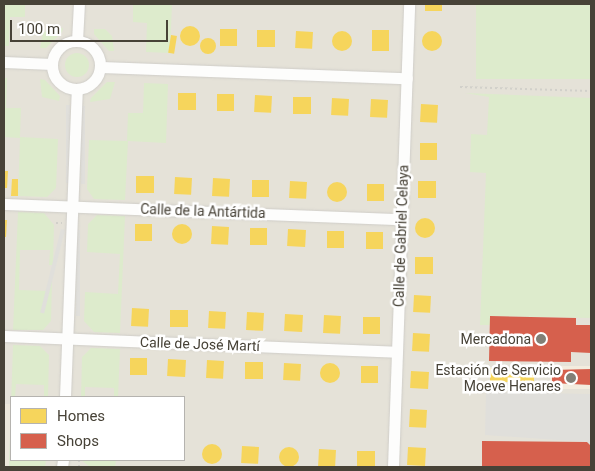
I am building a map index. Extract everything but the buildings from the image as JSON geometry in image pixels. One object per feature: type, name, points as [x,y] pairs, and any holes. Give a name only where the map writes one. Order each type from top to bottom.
[{"type":"street","points":[[77,42],[79,4]]},
{"type":"street","name":"Calle de Gabriel Celaya","points":[[393,467],[409,4]]},
{"type":"street","points":[[77,42],[94,49],[100,67],[92,82],[77,89],[59,82],[52,64],[62,46],[77,42]]},
{"type":"street","points":[[4,62],[52,64]]},
{"type":"street","points":[[100,67],[407,78]]},
{"type":"street","points":[[64,396],[77,89]]},
{"type":"street","name":"Calle de la Antártida","points":[[4,204],[402,219]]},
{"type":"street","name":"Calle de José Martí","points":[[4,336],[397,352]]},
{"type":"path","points":[[460,87],[591,91]]},
{"type":"shaded area","points":[[4,4],[591,4],[591,467],[4,467]]},
{"type":"shaded area","points":[[66,105],[70,105],[70,183],[66,183]]},
{"type":"shaded area","points":[[81,106],[85,106],[85,184],[81,184]]},
{"type":"shaded area","points":[[61,229],[65,230],[44,313],[40,312]]},
{"type":"shaded area","points":[[76,230],[80,230],[80,316],[76,316]]},
{"type":"shaded area","name":"Estación de Servicio Moeve Henares","points":[[550,366],[591,366],[591,389],[550,389]]},
{"type":"shaded area","points":[[486,392],[591,394],[591,446],[587,442],[485,435]]},
{"type":"shaded area","points":[[4,404],[10,404],[9,467],[4,467]]},
{"type":"green space","points":[[4,4],[25,4],[25,17],[10,17],[9,46],[4,46]]},
{"type":"green space","points":[[133,4],[172,4],[170,53],[146,52],[147,23],[133,22]]},
{"type":"green space","points":[[476,4],[591,4],[591,79],[476,79]]},
{"type":"green space","points":[[54,27],[63,28],[62,32],[46,48],[40,48],[43,33]]},
{"type":"green space","points":[[94,29],[105,29],[112,36],[114,51],[109,51],[94,34]]},
{"type":"green space","points":[[77,53],[86,56],[89,65],[86,74],[77,77],[68,74],[65,65],[68,56]]},
{"type":"green space","points":[[4,78],[7,78],[6,108],[21,108],[20,137],[58,139],[56,188],[47,197],[18,196],[20,138],[4,137]]},
{"type":"green space","points":[[40,79],[45,80],[60,96],[59,101],[42,97]]},
{"type":"green space","points":[[107,82],[115,82],[110,99],[90,102],[91,98]]},
{"type":"green space","points":[[144,83],[168,84],[166,143],[128,141],[125,200],[94,199],[87,189],[89,140],[127,141],[128,113],[143,113]]},
{"type":"green space","points":[[465,93],[591,98],[591,318],[491,316],[490,325],[480,325],[486,173],[470,172],[471,134],[487,135],[489,97]]},
{"type":"green space","points":[[18,212],[44,213],[54,225],[53,265],[49,265],[50,250],[20,250],[19,290],[48,291],[49,279],[52,279],[51,321],[43,330],[13,330]]},
{"type":"green space","points":[[97,215],[125,216],[120,333],[94,332],[84,321],[85,292],[118,294],[120,254],[87,252],[88,224]]},
{"type":"green space","points":[[13,345],[40,346],[49,355],[48,396],[44,396],[44,385],[16,384],[15,396],[11,396]]},
{"type":"green space","points":[[91,348],[120,349],[118,396],[114,396],[114,388],[85,387],[85,396],[81,396],[82,357]]},
{"type":"green space","points":[[10,436],[10,461],[46,461],[45,467],[9,467]]},
{"type":"green space","points":[[82,461],[116,461],[115,467],[89,466]]},
{"type":"place","name":"Mercadona","points":[[541,339]]},
{"type":"place","name":"Estación de Servicio Moeve Henares","points":[[571,378]]}]
